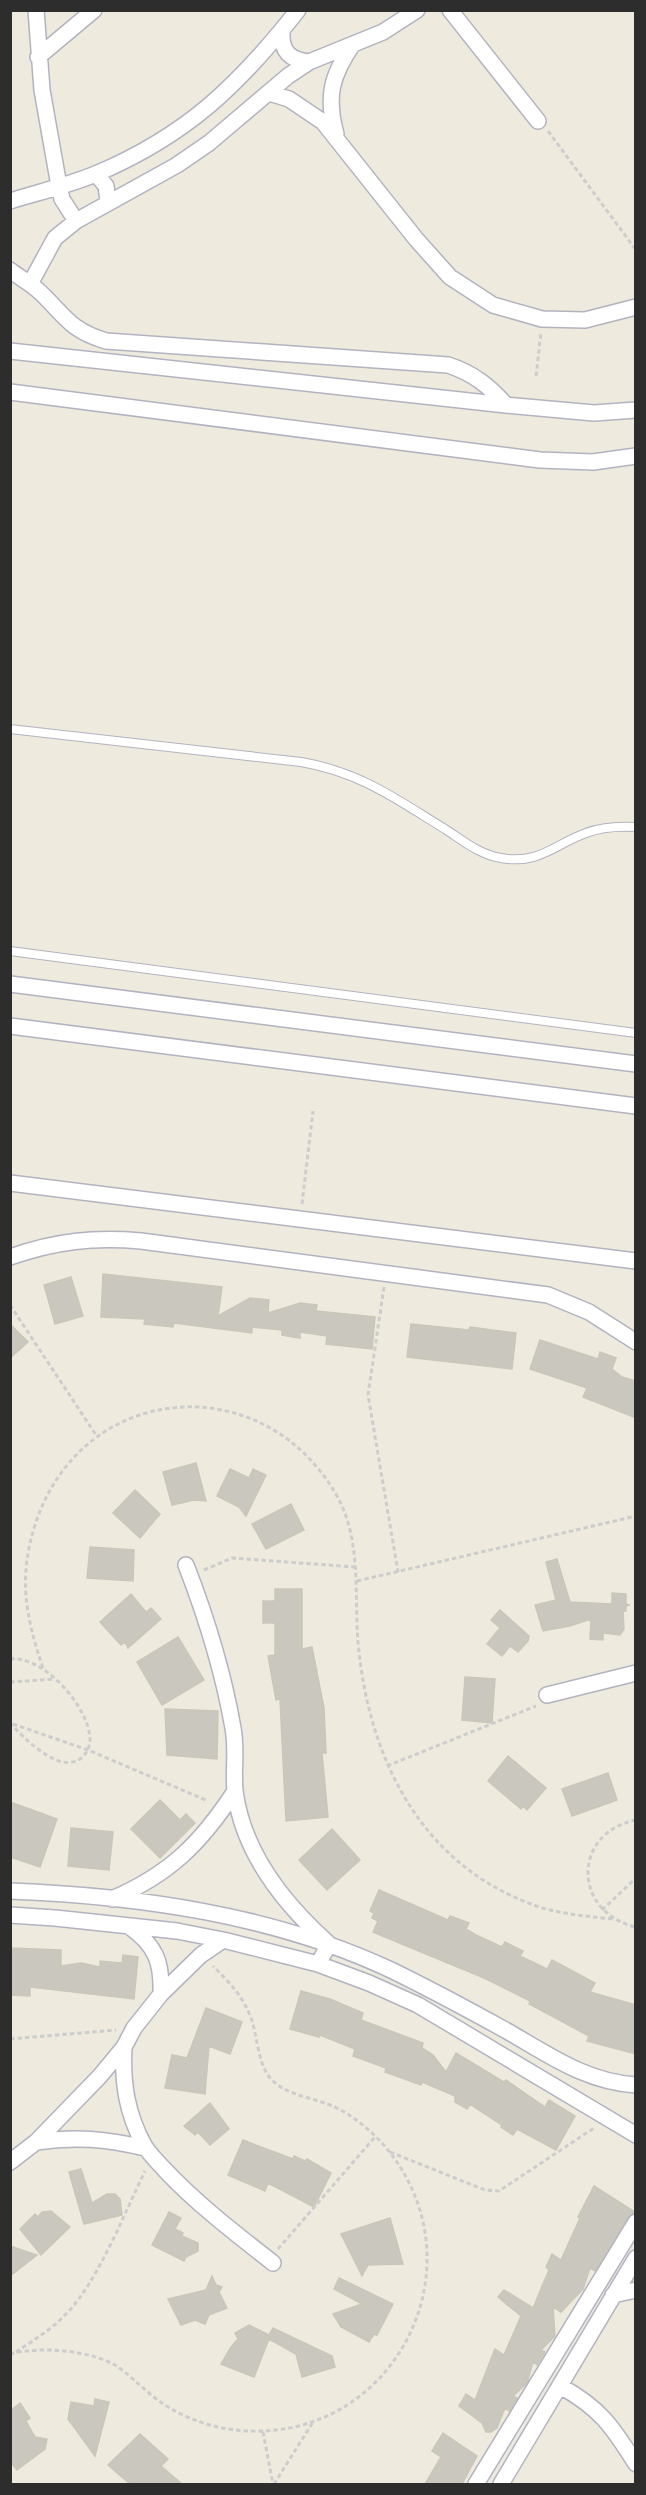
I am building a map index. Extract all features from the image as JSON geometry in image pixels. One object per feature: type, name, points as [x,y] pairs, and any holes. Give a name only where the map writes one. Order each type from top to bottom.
[{"type":"street","points":[[36,10],[38,57],[59,186],[62,199],[76,220]]},
{"type":"street","points":[[38,57],[94,10]]},
{"type":"street","points":[[10,201],[96,174],[140,153],[181,128],[220,97],[256,63],[298,10]]},
{"type":"street","points":[[30,284],[55,237],[76,220],[177,165],[240,119],[309,62],[383,32],[417,10]]},
{"type":"street","points":[[450,10],[538,121]]},
{"type":"street","points":[[282,31],[281,43],[286,54],[297,61],[309,62]]},
{"type":"street","points":[[337,137],[330,113],[331,88],[339,65],[353,44]]},
{"type":"street","points":[[269,93],[289,99],[307,109],[337,137],[416,239],[450,277],[493,304],[542,319],[585,320],[636,307]]},
{"type":"street","points":[[96,174],[106,186],[108,201]]},
{"type":"street","points":[[10,270],[30,284],[76,329],[106,340],[448,365],[479,378],[506,405]]},
{"type":"street","points":[[10,351],[506,405],[594,413],[636,410]]},
{"type":"street","points":[[10,392],[540,460],[593,462],[636,456]]},
{"type":"street","points":[[10,984],[636,1064]]},
{"type":"street","points":[[10,1026],[636,1106]]},
{"type":"street","points":[[10,1183],[636,1261]]},
{"type":"street","points":[[10,1257],[34,1248],[68,1241],[103,1238],[141,1241],[548,1295],[589,1312],[636,1342]]},
{"type":"street","points":[[188,1573],[207,1619],[223,1674],[234,1731],[235,1791],[254,1849],[268,1876],[286,1901],[306,1924],[329,1944]]},
{"type":"street","points":[[551,1693],[636,1673]]},
{"type":"street","points":[[112,1899],[153,1879],[183,1857],[202,1837],[235,1791]]},
{"type":"street","points":[[10,1891],[54,1893],[185,1909],[258,1923],[329,1944],[390,1970],[449,2000],[582,2073],[619,2084],[636,2085]]},
{"type":"street","points":[[54,1893],[55,1918]]},
{"type":"street","points":[[10,1915],[177,1932],[223,1940],[318,1964],[369,1983],[418,2006],[465,2031],[608,2119],[634,2131]]},
{"type":"street","points":[[130,1927],[145,1938],[156,1955],[162,1974],[161,1994]]},
{"type":"street","points":[[10,2163],[36,2142],[100,2076],[124,2048],[134,2028],[161,1994],[201,1955],[223,1940]]},
{"type":"street","points":[[318,1964],[329,1944]]},
{"type":"street","points":[[124,2048],[123,2074],[126,2101],[149,2152],[184,2190],[227,2229],[271,2261]]},
{"type":"street","points":[[36,2142],[64,2138],[93,2138],[149,2152]]},
{"type":"street","points":[[476,2484],[636,2222]]},
{"type":"street","points":[[501,2484],[636,2258]]},
{"type":"street","points":[[614,2295],[636,2290]]},
{"type":"street","points":[[560,2386],[596,2409],[611,2426],[636,2464]]},
{"type":"lane","points":[[10,729],[302,762],[338,770],[368,782],[479,851],[505,859],[538,856],[594,830],[636,826]]},
{"type":"lane","points":[[10,951],[636,1033]]},
{"type":"path","points":[[538,121],[636,250]]},
{"type":"path","points":[[536,376],[542,319]]},
{"type":"path","points":[[301,1219],[313,1111]]},
{"type":"path","points":[[386,1274],[368,1395],[398,1572]]},
{"type":"path","points":[[10,1305],[96,1436]]},
{"type":"path","points":[[43,1668],[29,1627],[24,1584],[29,1542],[43,1501],[66,1465],[96,1436],[127,1419],[161,1408],[196,1406],[232,1411],[265,1424],[295,1443],[320,1468],[339,1499],[351,1532],[357,1581],[356,1619],[361,1666],[375,1731],[387,1766],[406,1803],[431,1836],[461,1864],[486,1882],[532,1904],[572,1915],[613,1919],[636,1927]]},
{"type":"path","points":[[357,1581],[636,1516]]},
{"type":"path","points":[[188,1573],[232,1558],[355,1567]]},
{"type":"path","points":[[10,1659],[19,1658],[43,1668],[72,1697],[83,1718],[90,1740],[88,1750],[81,1759],[71,1763],[61,1763],[37,1748],[11,1723]]},
{"type":"path","points":[[10,1682],[56,1679]]},
{"type":"path","points":[[387,1766],[534,1707],[551,1693]]},
{"type":"path","points":[[11,1723],[88,1750],[224,1808]]},
{"type":"path","points":[[613,1919],[595,1900],[588,1878],[591,1854],[604,1835],[614,1827],[636,1820]]},
{"type":"path","points":[[602,1910],[636,1878]]},
{"type":"path","points":[[10,2039],[134,2028]]},
{"type":"path","points":[[388,2151],[485,2190],[499,2190],[608,2119]]},
{"type":"path","points":[[271,2261],[375,2137]]},
{"type":"path","points":[[14,2353],[43,2335],[60,2320],[89,2284],[149,2152]]},
{"type":"path","points":[[274,2484],[313,2422]]},
{"type":"path","points":[[263,2432],[274,2484]]},
{"type":"building","points":[[103,1274],[222,1287],[218,1316],[250,1298],[269,1300],[268,1313],[300,1303],[317,1305],[316,1311],[375,1317],[372,1349],[326,1344],[327,1336],[300,1332],[300,1338],[282,1335],[282,1330],[252,1327],[252,1333],[174,1323],[173,1327],[144,1324],[145,1319],[101,1317]]},
{"type":"building","points":[[71,1277],[83,1316],[55,1324],[44,1285]]},
{"type":"building","points":[[10,1324],[28,1342],[10,1358]]},
{"type":"building","points":[[411,1324],[469,1330],[470,1327],[516,1333],[512,1369],[407,1357]]},
{"type":"building","points":[[540,1340],[598,1359],[600,1352],[616,1358],[612,1369],[622,1377],[636,1381],[636,1418],[583,1397],[587,1388],[530,1369]]},
{"type":"building","points":[[196,1463],[206,1501],[194,1500],[172,1505],[163,1472]]},
{"type":"building","points":[[230,1469],[249,1478],[253,1469],[266,1475],[246,1516],[239,1507],[217,1496]]},
{"type":"building","points":[[135,1490],[160,1514],[140,1538],[113,1513]]},
{"type":"building","points":[[291,1504],[304,1530],[266,1549],[252,1524]]},
{"type":"building","points":[[90,1547],[134,1550],[133,1581],[87,1578]]},
{"type":"building","points":[[557,1559],[570,1602],[612,1604],[612,1593],[626,1594],[626,1604],[629,1605],[626,1606],[626,1611],[623,1611],[624,1629],[620,1635],[603,1633],[603,1640],[590,1639],[591,1619],[543,1631],[535,1605],[556,1600],[546,1562]]},
{"type":"building","points":[[275,1589],[302,1589],[302,1649],[312,1647],[324,1708],[326,1753],[322,1753],[328,1817],[286,1821],[280,1699],[276,1700],[268,1656],[275,1655],[275,1623],[263,1623],[263,1601],[275,1601]]},
{"type":"building","points":[[131,1594],[146,1612],[151,1608],[161,1619],[128,1648],[125,1642],[121,1645],[100,1622]]},
{"type":"building","points":[[500,1610],[529,1636],[528,1641],[518,1652],[510,1646],[502,1656],[487,1644],[500,1628],[491,1620]]},
{"type":"building","points":[[178,1637],[204,1680],[162,1705],[137,1662]]},
{"type":"building","points":[[465,1677],[495,1679],[492,1723],[462,1720]]},
{"type":"building","points":[[165,1709],[218,1711],[217,1759],[167,1755]]},
{"type":"building","points":[[508,1756],[546,1788],[527,1810],[523,1806],[521,1809],[488,1781]]},
{"type":"building","points":[[608,1773],[617,1800],[572,1816],[562,1789]]},
{"type":"building","points":[[160,1800],[180,1820],[186,1814],[195,1823],[160,1858],[131,1829]]},
{"type":"building","points":[[10,1802],[57,1819],[40,1867],[10,1857]]},
{"type":"building","points":[[71,1828],[113,1832],[109,1870],[68,1866]]},
{"type":"building","points":[[332,1829],[360,1860],[327,1890],[299,1860]]},
{"type":"building","points":[[379,1890],[448,1920],[450,1916],[469,1923],[466,1929],[476,1935],[502,1947],[505,1942],[523,1951],[520,1956],[547,1969],[552,1960],[595,1983],[590,1992],[636,2005],[636,2054],[587,2041],[589,2036],[529,2004],[530,2001],[484,1978],[373,1932],[378,1921],[372,1918],[374,1913],[370,1911]]},
{"type":"building","points":[[10,1948],[61,1950],[61,1966],[81,1963],[100,1967],[100,1961],[122,1963],[123,1955],[138,1957],[134,1999],[30,1987],[30,1996],[10,1995]]},
{"type":"building","points":[[301,1991],[330,1999],[363,2013],[361,2020],[423,2043],[422,2048],[433,2055],[446,2072],[456,2053],[504,2082],[506,2080],[545,2107],[549,2100],[575,2116],[556,2150],[517,2129],[513,2135],[470,2104],[467,2109],[455,2102],[455,2096],[422,2082],[421,2085],[385,2072],[386,2068],[353,2056],[355,2049],[320,2035],[319,2037],[290,2029]]},
{"type":"building","points":[[206,2008],[242,2022],[230,2054],[209,2046],[205,2094],[165,2088],[172,2055],[187,2058]]},
{"type":"building","points":[[210,2103],[229,2129],[210,2145],[198,2132],[195,2135],[184,2126]]},
{"type":"building","points":[[243,2140],[293,2159],[294,2156],[305,2161],[307,2159],[331,2173],[314,2207],[268,2183],[265,2191],[228,2175]]},
{"type":"building","points":[[81,2169],[92,2203],[107,2194],[115,2194],[120,2199],[122,2215],[84,2224],[69,2172]]},
{"type":"building","points":[[594,2186],[635,2212],[628,2217],[595,2271],[590,2268],[583,2289],[561,2312],[553,2307],[555,2336],[541,2350],[545,2352],[537,2365],[533,2362],[527,2383],[513,2396],[517,2398],[509,2411],[505,2408],[497,2428],[486,2432],[482,2423],[459,2406],[466,2394],[475,2400],[495,2349],[504,2355],[521,2316],[498,2297],[504,2290],[533,2308],[549,2270],[546,2267],[552,2254],[561,2260],[580,2218],[578,2217]]},
{"type":"building","points":[[51,2211],[70,2227],[41,2255],[20,2229],[35,2214],[38,2217],[42,2212]]},
{"type":"building","points":[[169,2212],[181,2218],[175,2229],[183,2233],[182,2236],[198,2243],[198,2251],[186,2257],[184,2261],[152,2245]]},
{"type":"building","points":[[390,2218],[403,2264],[368,2265],[362,2276],[341,2234]]},
{"type":"building","points":[[10,2246],[37,2255],[10,2276]]},
{"type":"building","points":[[212,2276],[216,2285],[222,2287],[219,2292],[227,2308],[209,2315],[205,2324],[195,2320],[181,2325],[168,2299],[206,2290]]},
{"type":"building","points":[[339,2278],[393,2304],[377,2335],[374,2334],[369,2342],[341,2327],[333,2314],[362,2304],[334,2289]]},
{"type":"building","points":[[249,2325],[269,2335],[273,2328],[332,2356],[335,2367],[302,2377],[296,2354],[269,2339],[254,2377],[221,2364],[238,2339],[235,2333]]},
{"type":"building","points":[[95,2399],[109,2402],[95,2456],[68,2419],[71,2402],[94,2406]]},
{"type":"building","points":[[20,2403],[30,2418],[26,2421],[35,2437],[47,2439],[45,2449],[17,2470],[10,2461],[10,2411]]},
{"type":"building","points":[[443,2433],[477,2456],[462,2484],[425,2484],[441,2457],[432,2451]]},
{"type":"building","points":[[140,2434],[168,2459],[161,2466],[182,2484],[130,2484],[108,2465]]}]
